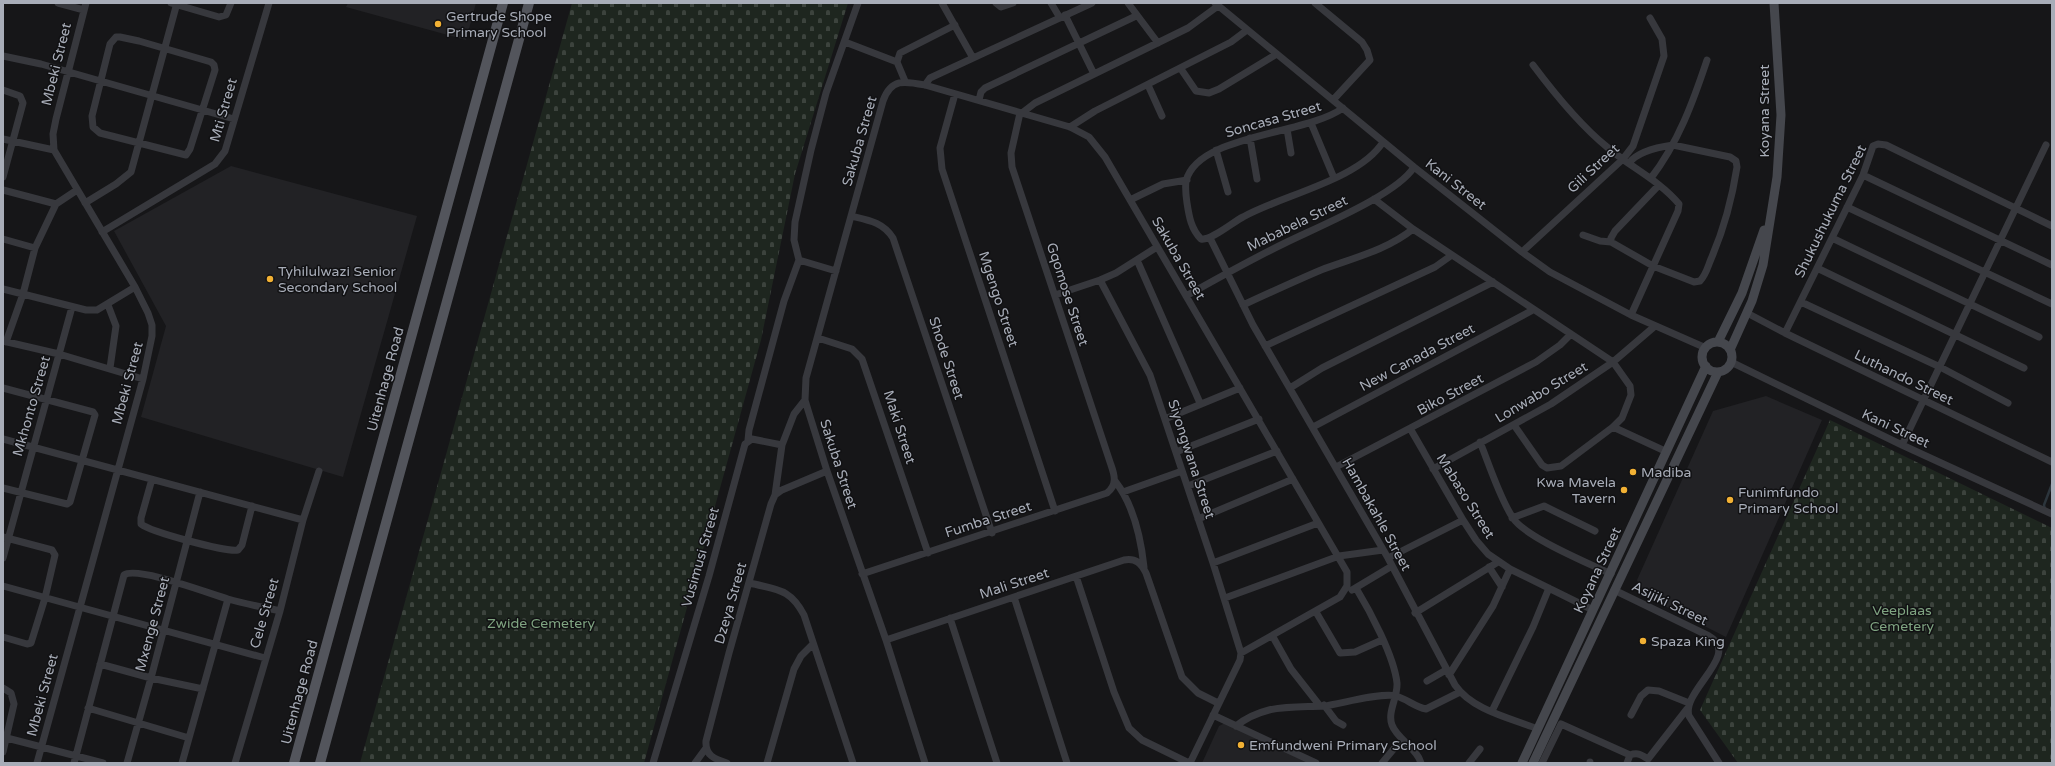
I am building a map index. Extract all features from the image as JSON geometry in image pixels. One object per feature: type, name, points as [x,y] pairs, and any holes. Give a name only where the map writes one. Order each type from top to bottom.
[{"type":"main road","name":"Uitenhage Road","points":[[294,763],[503,3]]},
{"type":"main road","points":[[320,763],[529,3]]},
{"type":"main road","name":"Koyana Street","points":[[1718,342],[1742,293],[1769,217],[1777,177],[1780,115],[1774,3]]},
{"type":"main road","name":"Koyana Street","points":[[1730,350],[1747,313],[1763,264],[1768,237],[1769,217]]},
{"type":"main road","points":[[1718,342],[1727,346],[1730,350],[1731,362],[1728,368],[1718,372],[1713,371],[1706,366],[1702,357],[1706,348],[1713,343],[1718,342]]},
{"type":"main road","name":"Koyana Street","points":[[1522,763],[1611,574],[1665,451],[1706,366]]},
{"type":"main road","name":"Koyana Street","points":[[1533,763],[1718,372]]},
{"type":"street","points":[[58,3],[85,6]]},
{"type":"street","points":[[85,203],[128,177],[134,166],[165,50],[175,4],[224,16],[231,3]]},
{"type":"street","name":"Mti Street","points":[[102,232],[215,164],[225,151],[269,3]]},
{"type":"street","points":[[836,271],[799,260],[794,240],[795,222],[826,93],[858,3]]},
{"type":"street","points":[[942,3],[973,58]]},
{"type":"street","points":[[996,3],[1001,7],[1014,3]]},
{"type":"street","points":[[1051,3],[1080,43],[1094,74]]},
{"type":"street","points":[[925,85],[930,78],[1092,3]]},
{"type":"street","points":[[1128,3],[1136,16],[1158,43]]},
{"type":"street","points":[[1316,3],[1362,42],[1367,50],[1370,60],[1333,100]]},
{"type":"street","points":[[1021,113],[1035,103],[1188,28],[1217,4]]},
{"type":"street","name":"Kani Street","points":[[1217,4],[1275,55],[1343,108],[1414,167],[1522,252],[1550,272],[1631,315],[1706,348]]},
{"type":"street","name":"Mbeki Street","points":[[37,763],[143,379],[150,352],[152,325],[135,287],[54,150],[53,134],[56,119],[85,6]]},
{"type":"street","points":[[979,100],[981,92],[985,88],[1136,16]]},
{"type":"street","name":"Gili Street","points":[[1522,252],[1626,161],[1633,146],[1664,56],[1664,43],[1650,18]]},
{"type":"street","points":[[905,81],[897,62],[898,56],[904,50],[955,25]]},
{"type":"street","points":[[1070,127],[1095,111],[1181,69],[1231,42],[1247,30]]},
{"type":"street","points":[[116,37],[211,62],[214,65],[215,70],[190,149],[186,155],[100,134],[93,127],[92,116],[101,82],[110,44],[116,37]]},
{"type":"street","points":[[845,42],[897,62]]},
{"type":"street","points":[[1181,69],[1196,91],[1209,93],[1219,89],[1275,55]]},
{"type":"street","points":[[3,56],[234,119]]},
{"type":"street","points":[[1651,178],[1673,145],[1692,104],[1707,60]]},
{"type":"street","points":[[1533,65],[1559,100],[1607,148],[1651,178],[1658,186],[1677,201],[1680,208],[1631,315]]},
{"type":"street","name":"Sakuba Street","points":[[925,763],[886,640],[827,471],[805,400],[806,378],[886,92],[893,86],[905,81],[979,100],[1070,127],[1089,137],[1098,146],[1259,419],[1318,523],[1339,556],[1347,572],[1348,581],[1340,597]]},
{"type":"street","points":[[1148,85],[1162,116]]},
{"type":"street","points":[[3,90],[17,94],[22,100],[3,177]]},
{"type":"street","name":"Mgengo Street","points":[[955,94],[940,148],[942,169],[1055,511]]},
{"type":"street","name":"Soncasa Street","points":[[1187,180],[1196,167],[1216,150],[1250,138],[1311,123],[1328,117],[1343,108]]},
{"type":"street","name":"Gqomose Street","points":[[1021,113],[1011,153],[1012,167],[1113,469],[1115,482]]},
{"type":"street","points":[[1311,123],[1334,178]]},
{"type":"street","points":[[1288,129],[1291,153]]},
{"type":"street","points":[[1250,138],[1257,179]]},
{"type":"street","points":[[3,139],[54,150]]},
{"type":"street","points":[[1130,200],[1163,184],[1187,180],[1185,188],[1191,224],[1198,236],[1207,239],[1253,211],[1334,178],[1369,158],[1383,142]]},
{"type":"street","name":"Shukushukuma Street","points":[[1785,333],[1863,175],[1873,146],[1878,144],[1886,145],[2052,226]]},
{"type":"street","points":[[1583,235],[1600,241],[1611,242],[1653,266],[1694,282],[1702,278],[1722,233],[1730,209],[1738,167],[1736,161],[1730,157],[1673,145],[1664,146],[1626,161]]},
{"type":"street","points":[[1902,445],[2046,145]]},
{"type":"street","points":[[1216,150],[1228,192]]},
{"type":"street","name":"Mababela Street","points":[[1186,296],[1227,272],[1374,199],[1403,180],[1414,167]]},
{"type":"street","points":[[1863,175],[2052,265]]},
{"type":"street","points":[[1611,242],[1611,238],[1615,231],[1658,186]]},
{"type":"street","points":[[3,190],[56,204]]},
{"type":"street","points":[[77,190],[56,204],[35,248],[23,294],[4,342],[59,354],[143,379]]},
{"type":"street","points":[[1374,199],[1413,229],[1493,282],[1532,310],[1613,362],[1630,386],[1631,395],[1622,418],[1613,427],[1571,460],[1553,468],[1547,468],[1536,459],[1514,424]]},
{"type":"street","points":[[1847,207],[2052,304]]},
{"type":"street","name":"Shode Street","points":[[851,216],[875,222],[888,231],[893,238],[992,533]]},
{"type":"street","points":[[1243,304],[1321,270],[1399,240],[1413,229]]},
{"type":"street","points":[[1832,238],[2039,337]]},
{"type":"street","name":"Hambakahle Street","points":[[1207,239],[1227,272],[1265,346],[1384,550],[1448,673],[1460,692],[1472,702],[1538,729]]},
{"type":"street","points":[[3,240],[35,248]]},
{"type":"street","points":[[1055,295],[1100,280],[1138,260],[1157,247]]},
{"type":"street","points":[[1265,346],[1435,267],[1452,255]]},
{"type":"street","name":"Vusimusi Street","points":[[653,763],[709,576],[745,444],[748,440],[750,424],[784,300],[799,260]]},
{"type":"street","points":[[1138,260],[1200,404]]},
{"type":"street","points":[[1817,268],[2024,368]]},
{"type":"street","name":"Siyongwana Street","points":[[1100,280],[1150,375],[1214,563],[1242,653]]},
{"type":"street","points":[[1290,388],[1322,368],[1493,282]]},
{"type":"street","points":[[3,289],[72,307],[97,310],[108,305],[135,287]]},
{"type":"street","points":[[1801,302],[1940,368],[2008,403]]},
{"type":"street","points":[[108,305],[116,326],[110,368]]},
{"type":"street","name":"Mkhonto Street","points":[[3,558],[5,537],[20,492],[72,307]]},
{"type":"street","name":"New Canada Street","points":[[1313,427],[1532,310]]},
{"type":"street","name":"Luthando Street","points":[[1747,313],[1923,401],[2052,462]]},
{"type":"street","name":"Lonwabo Street","points":[[1433,469],[1551,404],[1613,362],[1655,326]]},
{"type":"street","name":"Biko Street","points":[[1336,467],[1410,430],[1536,362],[1560,345],[1570,334]]},
{"type":"street","name":"Maki Street","points":[[818,338],[852,349],[862,359],[928,552]]},
{"type":"street","name":"Kani Street","points":[[1731,362],[1902,445],[2052,514]]},
{"type":"street","points":[[3,388],[47,398],[94,413],[95,417],[82,459],[72,500],[69,504],[3,488]]},
{"type":"street","points":[[1165,419],[1240,388]]},
{"type":"street","points":[[748,440],[752,439],[782,445],[794,414],[805,400]]},
{"type":"street","points":[[1176,452],[1259,419]]},
{"type":"street","points":[[1613,427],[1665,451]]},
{"type":"street","name":"Mabaso Street","points":[[1410,430],[1463,520],[1482,548],[1498,562],[1510,569],[1593,610]]},
{"type":"street","points":[[3,439],[82,459],[303,520]]},
{"type":"street","points":[[1480,442],[1512,518],[1523,529],[1531,534],[1611,574]]},
{"type":"street","name":"Dzeya Street","points":[[706,748],[729,653],[750,583],[764,528],[775,495],[782,445]]},
{"type":"street","points":[[1188,486],[1277,451]]},
{"type":"street","name":"Cele Street","points":[[236,763],[265,658],[280,611],[303,520],[319,471]]},
{"type":"street","points":[[775,495],[789,486],[827,471]]},
{"type":"street","points":[[1123,492],[1182,471]]},
{"type":"street","points":[[152,479],[141,518],[141,524],[188,540],[231,550],[238,550],[242,545],[252,506]]},
{"type":"street","points":[[1198,518],[1293,480]]},
{"type":"street","points":[[1115,482],[1123,492],[1141,544],[1145,570],[1182,677],[1198,692],[1218,703]]},
{"type":"street","name":"Fumba Street","points":[[862,574],[992,533],[1107,493],[1111,490],[1115,482]]},
{"type":"street","name":"Mxenge Street","points":[[127,763],[152,678],[200,492]]},
{"type":"street","points":[[1512,518],[1544,506],[1595,532]]},
{"type":"street","points":[[1388,558],[1463,520]]},
{"type":"street","points":[[1214,563],[1318,523]]},
{"type":"street","points":[[3,637],[27,644],[31,643],[45,598],[54,558],[54,552],[5,537]]},
{"type":"street","points":[[1225,598],[1339,556],[1384,550]]},
{"type":"street","name":"Mali Street","points":[[886,640],[1124,560],[1136,561],[1145,570]]},
{"type":"street","points":[[1416,613],[1498,562]]},
{"type":"street","points":[[1076,576],[1119,705],[1129,728],[1142,740],[1190,763],[1242,653],[1274,637],[1392,566]]},
{"type":"street","points":[[1489,568],[1502,587]]},
{"type":"street","points":[[1427,681],[1448,673],[1488,614],[1510,569]]},
{"type":"street","points":[[75,760],[122,578],[126,574],[133,573],[177,582],[228,599],[280,611]]},
{"type":"street","points":[[750,583],[784,592],[792,597],[804,615],[853,763]]},
{"type":"street","points":[[3,586],[213,645],[265,658]]},
{"type":"street","points":[[1356,588],[1373,618],[1396,680],[1396,696],[1390,719],[1393,727],[1421,763]]},
{"type":"street","points":[[1492,711],[1533,627],[1548,588]]},
{"type":"street","name":"Asijiki Street","points":[[1614,590],[1709,636],[1716,642],[1719,651],[1717,661],[1688,706]]},
{"type":"street","points":[[1014,597],[1067,763]]},
{"type":"street","points":[[182,763],[203,689],[213,645],[228,599]]},
{"type":"street","points":[[1316,612],[1340,653],[1354,652],[1382,640]]},
{"type":"street","points":[[950,618],[997,763]]},
{"type":"street","points":[[1274,637],[1291,669],[1322,706],[1336,721],[1343,725]]},
{"type":"street","points":[[767,763],[794,669],[801,656],[813,644]]},
{"type":"street","points":[[100,664],[152,678],[203,689]]},
{"type":"street","points":[[3,688],[11,693],[14,704],[4,737],[3,752]]},
{"type":"street","points":[[1631,715],[1641,696],[1648,690],[1659,692],[1688,706]]},
{"type":"street","points":[[1236,726],[1248,718],[1270,710],[1306,705],[1322,706],[1369,698],[1396,696],[1415,706],[1426,709],[1460,692]]},
{"type":"street","points":[[1545,762],[1561,724],[1630,755],[1642,754],[1650,761],[1688,706]]},
{"type":"street","points":[[1688,706],[1689,716],[1719,763]]},
{"type":"street","points":[[88,708],[189,738]]},
{"type":"street","points":[[1213,715],[1316,763]]},
{"type":"street","points":[[4,737],[42,747],[75,760],[103,763]]},
{"type":"street","points":[[1382,763],[1402,739]]},
{"type":"street","points":[[696,763],[706,748],[713,758],[727,763]]},
{"type":"street","points":[[1469,763],[1480,749]]},
{"type":"street","points":[[1627,763],[1630,755]]},
{"type":"shaded area","name":"Gertrude Shope Primary School","points":[[348,3],[476,3],[466,40],[346,7]]},
{"type":"shaded area","name":"Tyhilulwazi Senior Secondary School","points":[[231,166],[417,216],[343,477],[141,417],[166,326],[114,231]]},
{"type":"shaded area","name":"Funimfundo Primary School","points":[[1766,396],[1822,420],[1726,637],[1643,595],[1637,580],[1713,411]]},
{"type":"shaded area","name":"Emfundweni Primary School","points":[[1225,723],[1310,763],[1202,763],[1219,726]]},
{"type":"green space","name":"Zwide Cemetery","points":[[572,3],[848,3],[795,174],[761,340],[644,763],[360,763]]},
{"type":"green space","name":"Veeplaas Cemetery","points":[[1830,420],[2052,528],[2052,763],[1738,763],[1700,710]]},
{"type":"waterway","points":[[2045,510],[2044,505],[2052,484]]},
{"type":"place","name":"Gertrude Shope Primary School","points":[[438,24]]},
{"type":"place","name":"Tyhilulwazi Senior Secondary School","points":[[270,279]]},
{"type":"place","name":"Madiba","points":[[1633,472]]},
{"type":"place","name":"Kwa Mavela Tavern","points":[[1624,490]]},
{"type":"place","name":"Funimfundo Primary School","points":[[1730,500]]},
{"type":"place","name":"Spaza King","points":[[1643,641]]},
{"type":"place","name":"Emfundweni Primary School","points":[[1241,745]]}]
